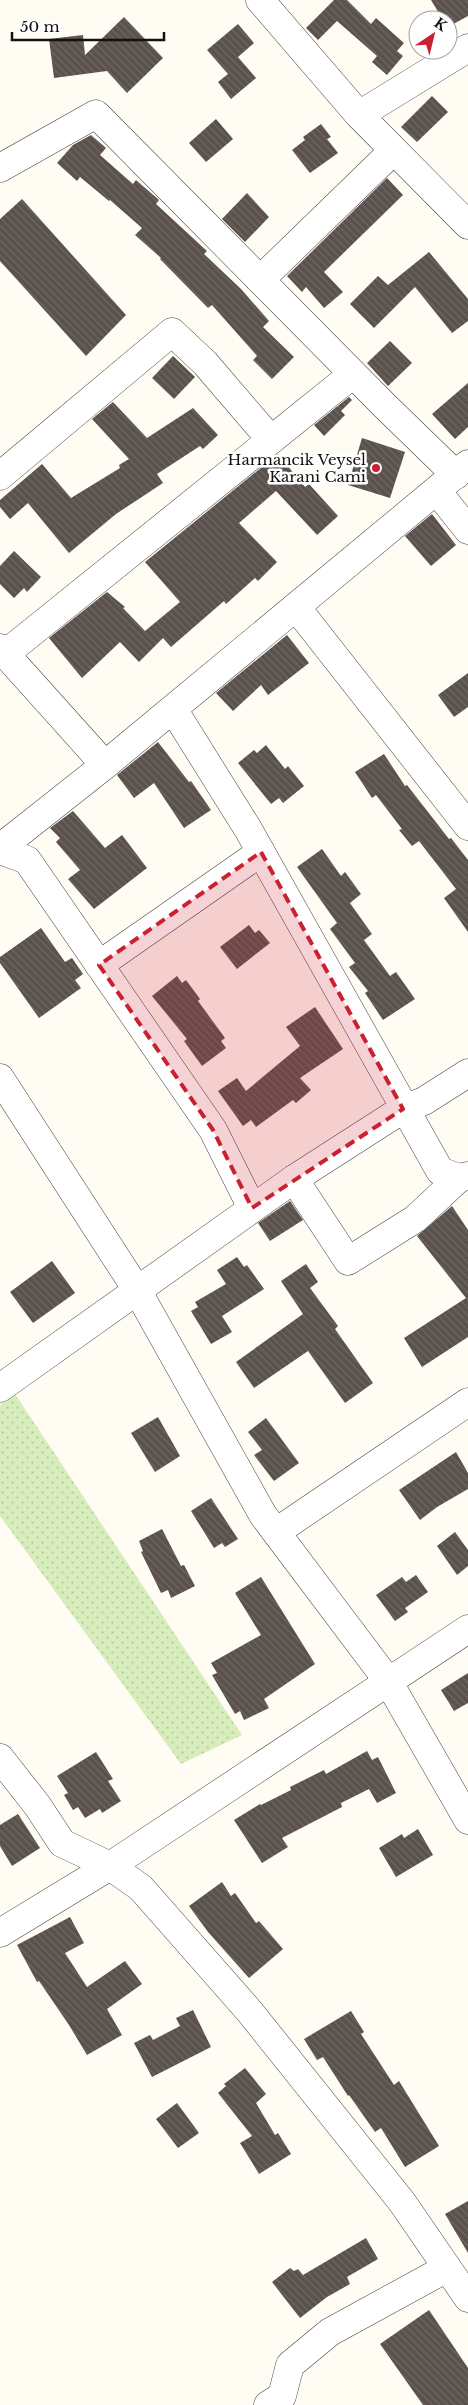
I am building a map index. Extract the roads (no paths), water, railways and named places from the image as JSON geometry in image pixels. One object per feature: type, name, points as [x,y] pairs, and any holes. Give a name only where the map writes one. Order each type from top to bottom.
[{"type":"street","points":[[260,0],[359,115],[468,225]]},
{"type":"street","points":[[359,115],[468,48]]},
{"type":"street","points":[[0,168],[96,114],[454,477],[468,530]]},
{"type":"street","points":[[260,280],[393,151]]},
{"type":"street","points":[[0,476],[172,332],[205,363],[271,440]]},
{"type":"street","points":[[105,765],[2,651],[353,374]]},
{"type":"street","points":[[252,1208],[213,1130],[27,860],[0,849],[105,765],[454,477]]},
{"type":"street","points":[[296,606],[468,826]]},
{"type":"street","points":[[173,709],[261,852],[403,1109],[440,1171],[463,1177]]},
{"type":"street","points":[[99,965],[261,852]]},
{"type":"street","points":[[0,1388],[294,1179],[403,1109],[424,1101],[468,1073]]},
{"type":"street","points":[[0,1078],[137,1290],[263,1515],[388,1681],[468,1820]]},
{"type":"street","points":[[294,1179],[348,1262],[415,1219],[463,1177]]},
{"type":"street","points":[[276,1532],[468,1402]]},
{"type":"street","points":[[0,1933],[110,1866],[468,1629]]},
{"type":"street","points":[[0,1758],[37,1805],[62,1843],[110,1866],[141,1888],[250,2012],[402,2202],[468,2298]]},
{"type":"street","points":[[268,2405],[282,2396],[290,2365],[330,2332],[447,2268]]},
{"type":"place","name":"Harmancik Veysel Karani Cami","points":[[376,468]]}]
